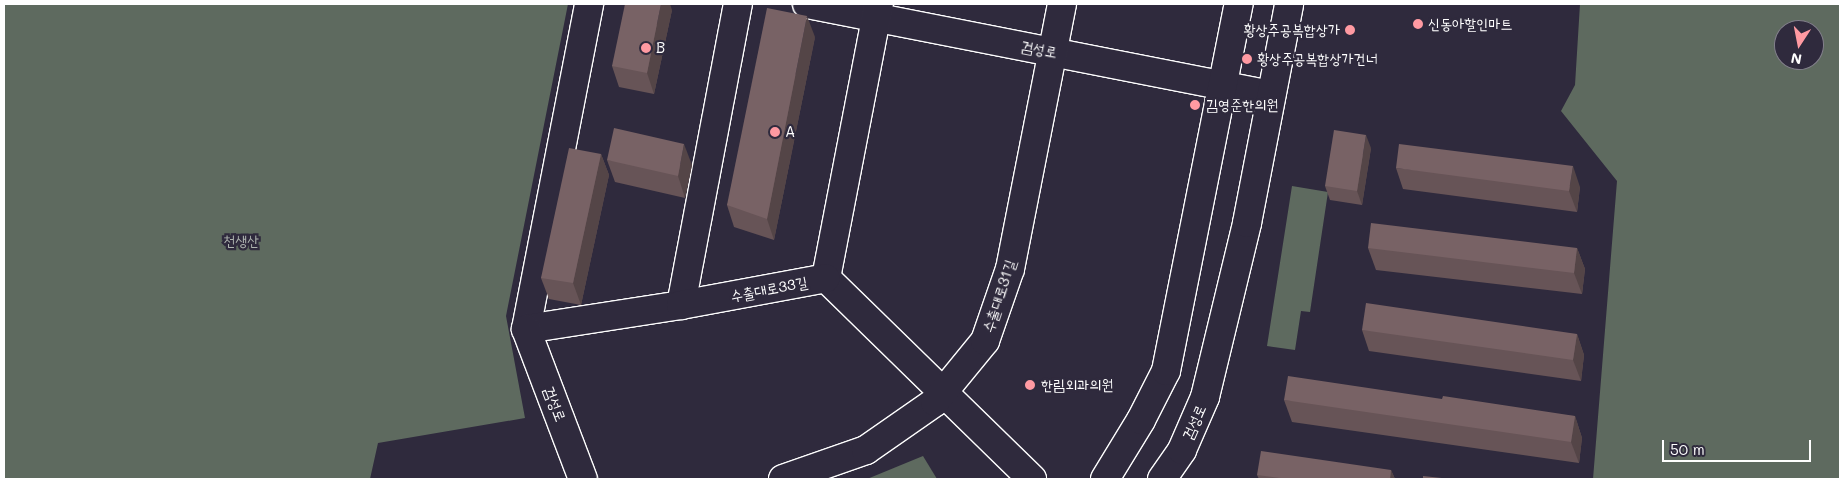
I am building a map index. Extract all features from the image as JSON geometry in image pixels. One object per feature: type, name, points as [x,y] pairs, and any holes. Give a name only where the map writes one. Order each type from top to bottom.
[{"type":"street","points":[[526,329],[589,4]]},
{"type":"street","points":[[681,306],[738,4]]},
{"type":"street","name":"검성로","points":[[808,4],[878,10],[1052,52],[1271,95]]},
{"type":"street","name":"수출대로31길","points":[[783,479],[866,450],[936,402],[985,341],[1010,269],[1062,4]]},
{"type":"street","points":[[1106,479],[1142,420],[1166,370],[1239,4]]},
{"type":"street","name":"검성로","points":[[1162,479],[1182,450],[1205,397],[1247,223],[1288,4]]},
{"type":"street","name":"수출대로33길","points":[[526,329],[681,306],[826,278],[878,10]]},
{"type":"street","points":[[826,278],[1032,479]]},
{"type":"street","name":"검성로","points":[[526,329],[583,479]]},
{"type":"green space","name":"천생산","points":[[4,4],[568,4],[506,316],[525,418],[378,443],[370,479],[4,479]]},
{"type":"green space","points":[[1580,4],[1840,4],[1840,479],[1593,479],[1617,181],[1561,111],[1575,85]]},
{"type":"green space","points":[[1292,186],[1328,192],[1310,312],[1301,311],[1295,350],[1267,346]]},
{"type":"green space","points":[[923,456],[937,479],[867,479]]},
{"type":"building","points":[[625,4],[661,4],[647,73],[612,66]]},
{"type":"building","name":"A","points":[[767,8],[807,16],[767,219],[727,205]]},
{"type":"building","points":[[614,128],[684,144],[678,176],[607,160]]},
{"type":"building","points":[[1334,130],[1366,135],[1357,191],[1325,186]]},
{"type":"building","points":[[1399,144],[1573,166],[1569,191],[1396,168]]},
{"type":"building","points":[[569,148],[601,154],[573,283],[541,278]]},
{"type":"building","points":[[1371,223],[1577,248],[1574,273],[1368,248]]},
{"type":"building","points":[[1366,303],[1577,334],[1573,360],[1362,330]]},
{"type":"building","points":[[1288,376],[1442,399],[1443,396],[1575,416],[1571,442],[1284,400]]},
{"type":"building","points":[[1261,451],[1391,470],[1390,479],[1288,479],[1257,475]]},
{"type":"building","points":[[1423,476],[1451,479],[1423,479]]},
{"type":"place","name":"신동아할인마트","points":[[1418,24]]},
{"type":"place","name":"황상주공복합상가","points":[[1350,30]]},
{"type":"place","name":"B","points":[[646,48]]},
{"type":"place","name":"황상주공복합상가건너","points":[[1247,59]]},
{"type":"place","name":"김영준한의원","points":[[1195,105]]},
{"type":"place","name":"A","points":[[775,132]]},
{"type":"place","name":"한림외과의원","points":[[1030,385]]}]
